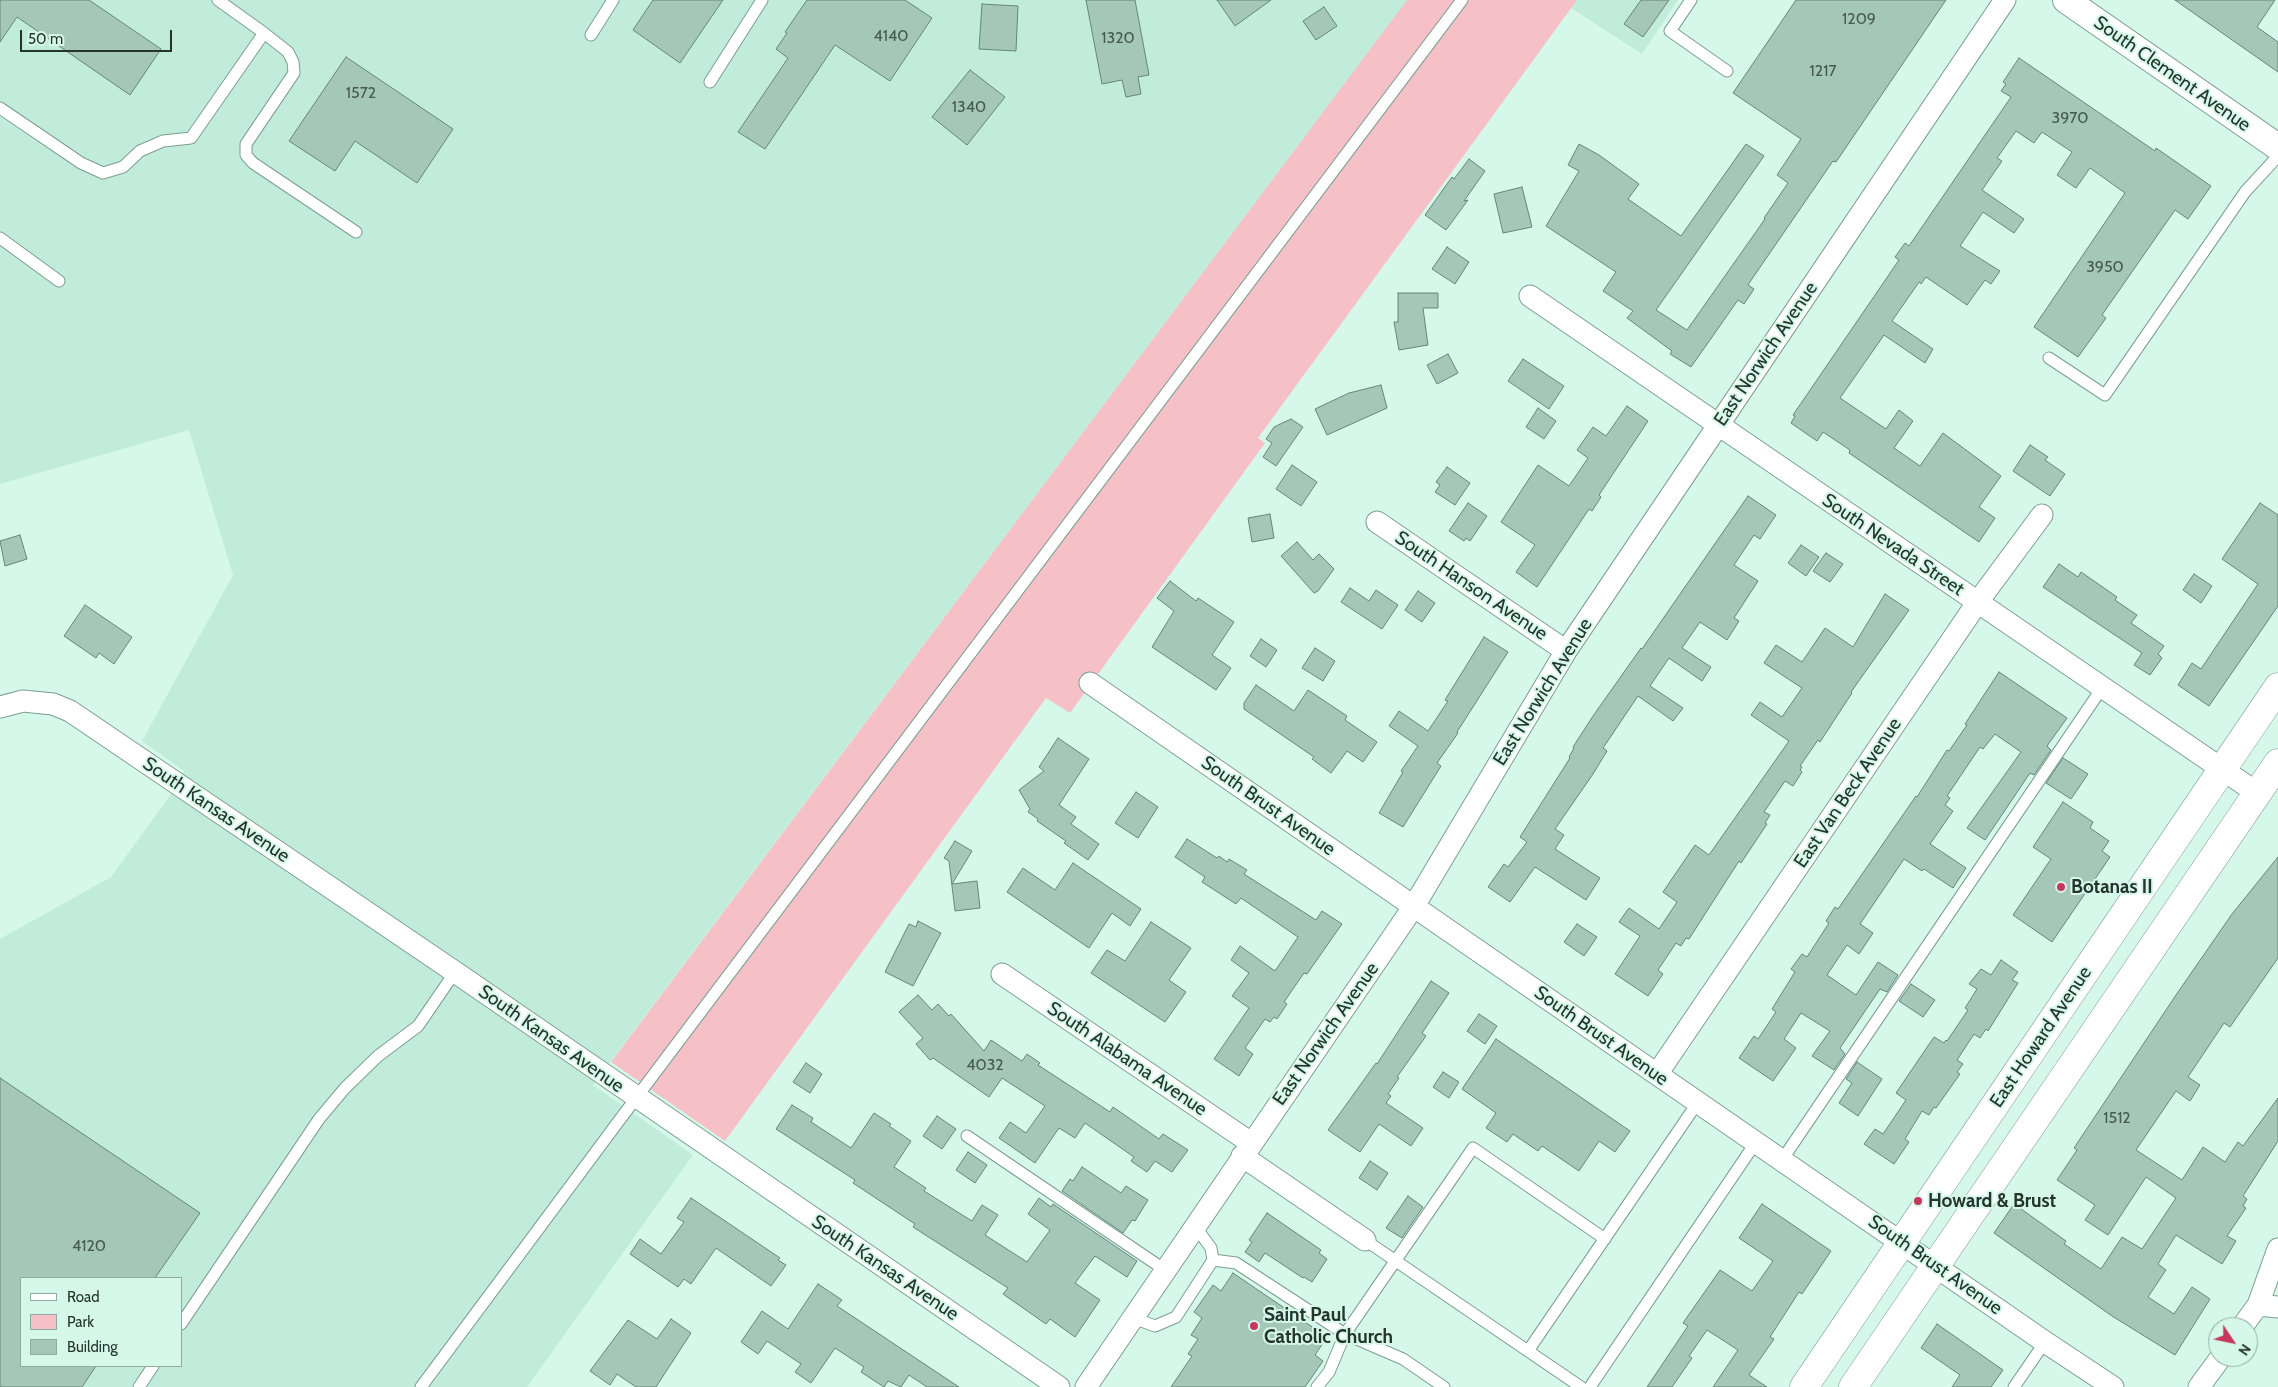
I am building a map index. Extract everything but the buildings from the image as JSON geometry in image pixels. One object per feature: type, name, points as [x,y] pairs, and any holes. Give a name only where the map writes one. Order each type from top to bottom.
[{"type":"main road","name":"East Howard Avenue","points":[[1804,1387],[2278,687]]},
{"type":"main road","points":[[1853,1387],[2278,763]]},
{"type":"main road","points":[[2067,998],[2101,1023]]},
{"type":"street","name":"East Norwich Avenue","points":[[1086,1387],[1246,1149],[1414,906],[1566,651],[2006,0]]},
{"type":"street","name":"South Clement Avenue","points":[[2066,0],[2278,147]]},
{"type":"street","name":"South Nevada Street","points":[[1530,296],[2257,793]]},
{"type":"street","name":"East Van Beck Avenue","points":[[1657,1074],[1977,603],[2042,515]]},
{"type":"street","name":"South Hanson Avenue","points":[[1377,522],[1566,651]]},
{"type":"street","name":"South Brust Avenue","points":[[1090,683],[1902,1242],[2044,1342],[2113,1387]]},
{"type":"street","name":"South Kansas Avenue","points":[[0,707],[23,701],[53,704],[70,711],[455,972],[1059,1387]]},
{"type":"street","name":"South Alabama Avenue","points":[[1002,974],[1246,1149],[1364,1240]]},
{"type":"street","points":[[2254,1317],[2268,1306],[2278,1248]]},
{"type":"street","points":[[2199,1387],[2214,1367]]},
{"type":"lane","points":[[218,0],[288,52],[294,62],[294,74],[246,144],[246,155],[253,164],[356,232]]},
{"type":"lane","points":[[591,35],[613,0]]},
{"type":"lane","points":[[710,82],[762,0]]},
{"type":"lane","points":[[421,1387],[636,1098],[1462,0]]},
{"type":"lane","points":[[1691,0],[1670,31],[1727,72]]},
{"type":"lane","points":[[0,108],[81,163],[103,173],[123,167],[140,151],[163,141],[191,138],[264,34]]},
{"type":"lane","points":[[2049,358],[2105,395],[2245,192],[2278,156]]},
{"type":"lane","points":[[0,238],[59,281]]},
{"type":"lane","points":[[1782,1160],[2102,688]]},
{"type":"lane","points":[[182,1323],[319,1119],[345,1088],[378,1056],[418,1026],[455,972]]},
{"type":"lane","points":[[1528,1352],[1698,1102]]},
{"type":"lane","points":[[967,1136],[1165,1270]]},
{"type":"lane","points":[[1590,1387],[1756,1142]]},
{"type":"lane","points":[[1317,1387],[1330,1372],[1345,1334],[1473,1148],[1605,1239]]},
{"type":"lane","points":[[1133,1318],[1155,1326],[1176,1316],[1213,1260],[1211,1248],[1195,1226]]},
{"type":"lane","points":[[1364,1240],[1581,1387]]},
{"type":"lane","points":[[1213,1260],[1236,1263],[1345,1334],[1403,1359],[1444,1387]]},
{"type":"lane","points":[[2014,1387],[2044,1342]]},
{"type":"lane","points":[[139,1387],[152,1367]]},
{"type":"shaded area","points":[[0,0],[1407,0],[593,1085],[693,1155],[527,1387],[0,1387],[0,939],[111,877],[171,794],[184,771],[142,741],[233,575],[189,430],[0,484]]},
{"type":"shaded area","points":[[1577,0],[1678,0],[1642,54],[1571,8]]},
{"type":"green space","points":[[1407,0],[1577,0],[1258,438],[1265,443],[1070,713],[1046,698],[725,1141],[611,1062]]},
{"type":"place","name":"Botanas II","points":[[2061,887]]},
{"type":"place","name":"Howard & Brust","points":[[1918,1201]]},
{"type":"place","name":"Saint Paul Catholic Church","points":[[1254,1326]]}]
